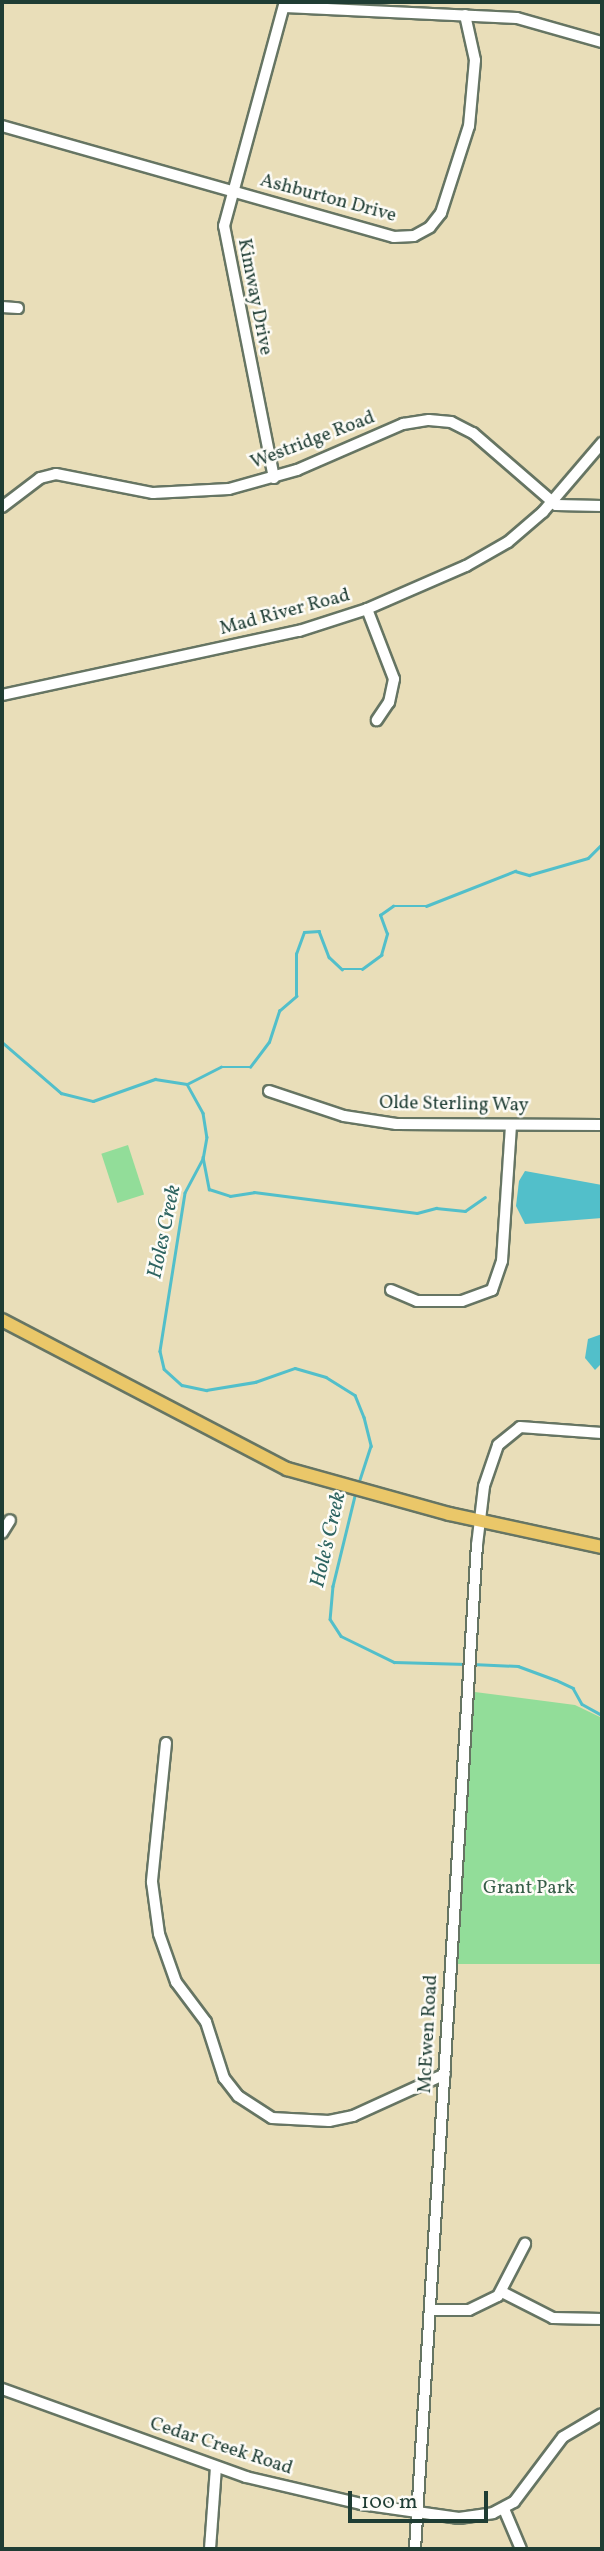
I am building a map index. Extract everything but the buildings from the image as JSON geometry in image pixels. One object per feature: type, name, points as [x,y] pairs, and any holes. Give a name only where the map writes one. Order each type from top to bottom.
[{"type":"main road","points":[[2,1320],[242,1449],[331,1482],[382,1496],[479,1521],[602,1547]]},
{"type":"street","points":[[285,4],[517,18],[602,42]]},
{"type":"street","name":"Kimway Drive","points":[[274,478],[224,237],[232,191],[285,4]]},
{"type":"street","name":"Ashburton Drive","points":[[2,126],[394,237],[414,236],[430,227],[446,198],[468,126],[475,60],[465,15]]},
{"type":"street","points":[[2,307],[18,308]]},
{"type":"street","name":"Westridge Road","points":[[2,507],[40,478],[58,474],[153,493],[221,490],[274,478],[404,425],[440,420],[473,433],[552,503]]},
{"type":"street","name":"Mad River Road","points":[[2,695],[299,631],[368,609],[492,552],[552,503],[602,443]]},
{"type":"street","points":[[552,503],[602,506]]},
{"type":"street","points":[[368,609],[394,679],[390,702],[377,720]]},
{"type":"street","name":"Olde Sterling Way","points":[[269,1091],[364,1120],[511,1126],[602,1125]]},
{"type":"street","points":[[391,1290],[418,1301],[470,1299],[492,1290],[502,1261],[511,1126]]},
{"type":"street","points":[[479,1521],[493,1455],[510,1432],[535,1426],[602,1433]]},
{"type":"street","points":[[2,1533],[10,1520]]},
{"type":"street","name":"McEwen Road","points":[[415,2549],[479,1521]]},
{"type":"street","points":[[166,1743],[152,1882],[159,1934],[176,1982],[206,2022],[224,2078],[238,2096],[272,2118],[329,2121],[352,2116],[444,2074]]},
{"type":"street","points":[[430,2310],[469,2310],[502,2292],[525,2245]]},
{"type":"street","points":[[502,2292],[553,2318],[602,2319]]},
{"type":"street","name":"Cedar Creek Road","points":[[2,2389],[216,2467],[286,2488],[417,2514],[465,2518],[504,2509]]},
{"type":"street","points":[[521,2549],[504,2509],[526,2490],[563,2437],[602,2414]]},
{"type":"street","points":[[210,2549],[216,2467]]},
{"type":"green space","points":[[128,1145],[144,1194],[117,1203],[101,1154]]},
{"type":"green space","name":"Grant Park","points":[[467,1691],[575,1705],[602,1718],[602,1964],[451,1964]]},
{"type":"water","points":[[525,1171],[602,1185],[602,1218],[525,1224],[516,1206],[519,1181]]},
{"type":"water","points":[[602,1334],[602,1363],[595,1370],[585,1358],[588,1339]]},
{"type":"waterway","points":[[187,1084],[221,1067],[250,1067],[269,1042],[279,1011],[296,996],[296,954],[304,932],[319,931],[329,957],[342,969],[362,969],[381,955],[387,934],[380,915],[393,906],[426,906],[515,871],[529,875],[588,858],[602,844]]},
{"type":"waterway","name":"Holes Creek","points":[[2,1042],[61,1093],[93,1101],[155,1079],[187,1084],[203,1113],[207,1137],[203,1159],[185,1193],[160,1351],[164,1369],[182,1385],[206,1390],[255,1382],[295,1368],[326,1377],[355,1395],[364,1417],[371,1446],[358,1486]]},
{"type":"waterway","points":[[203,1157],[209,1189],[230,1196],[254,1192],[417,1213],[436,1208],[465,1211],[485,1197]]},
{"type":"waterway","name":"Hole's Creek","points":[[356,1492],[333,1586],[330,1619],[341,1636],[394,1662],[466,1664]]},
{"type":"waterway","name":"Hole's Creek","points":[[472,1664],[518,1666],[556,1680],[573,1688],[582,1704],[602,1715]]}]
